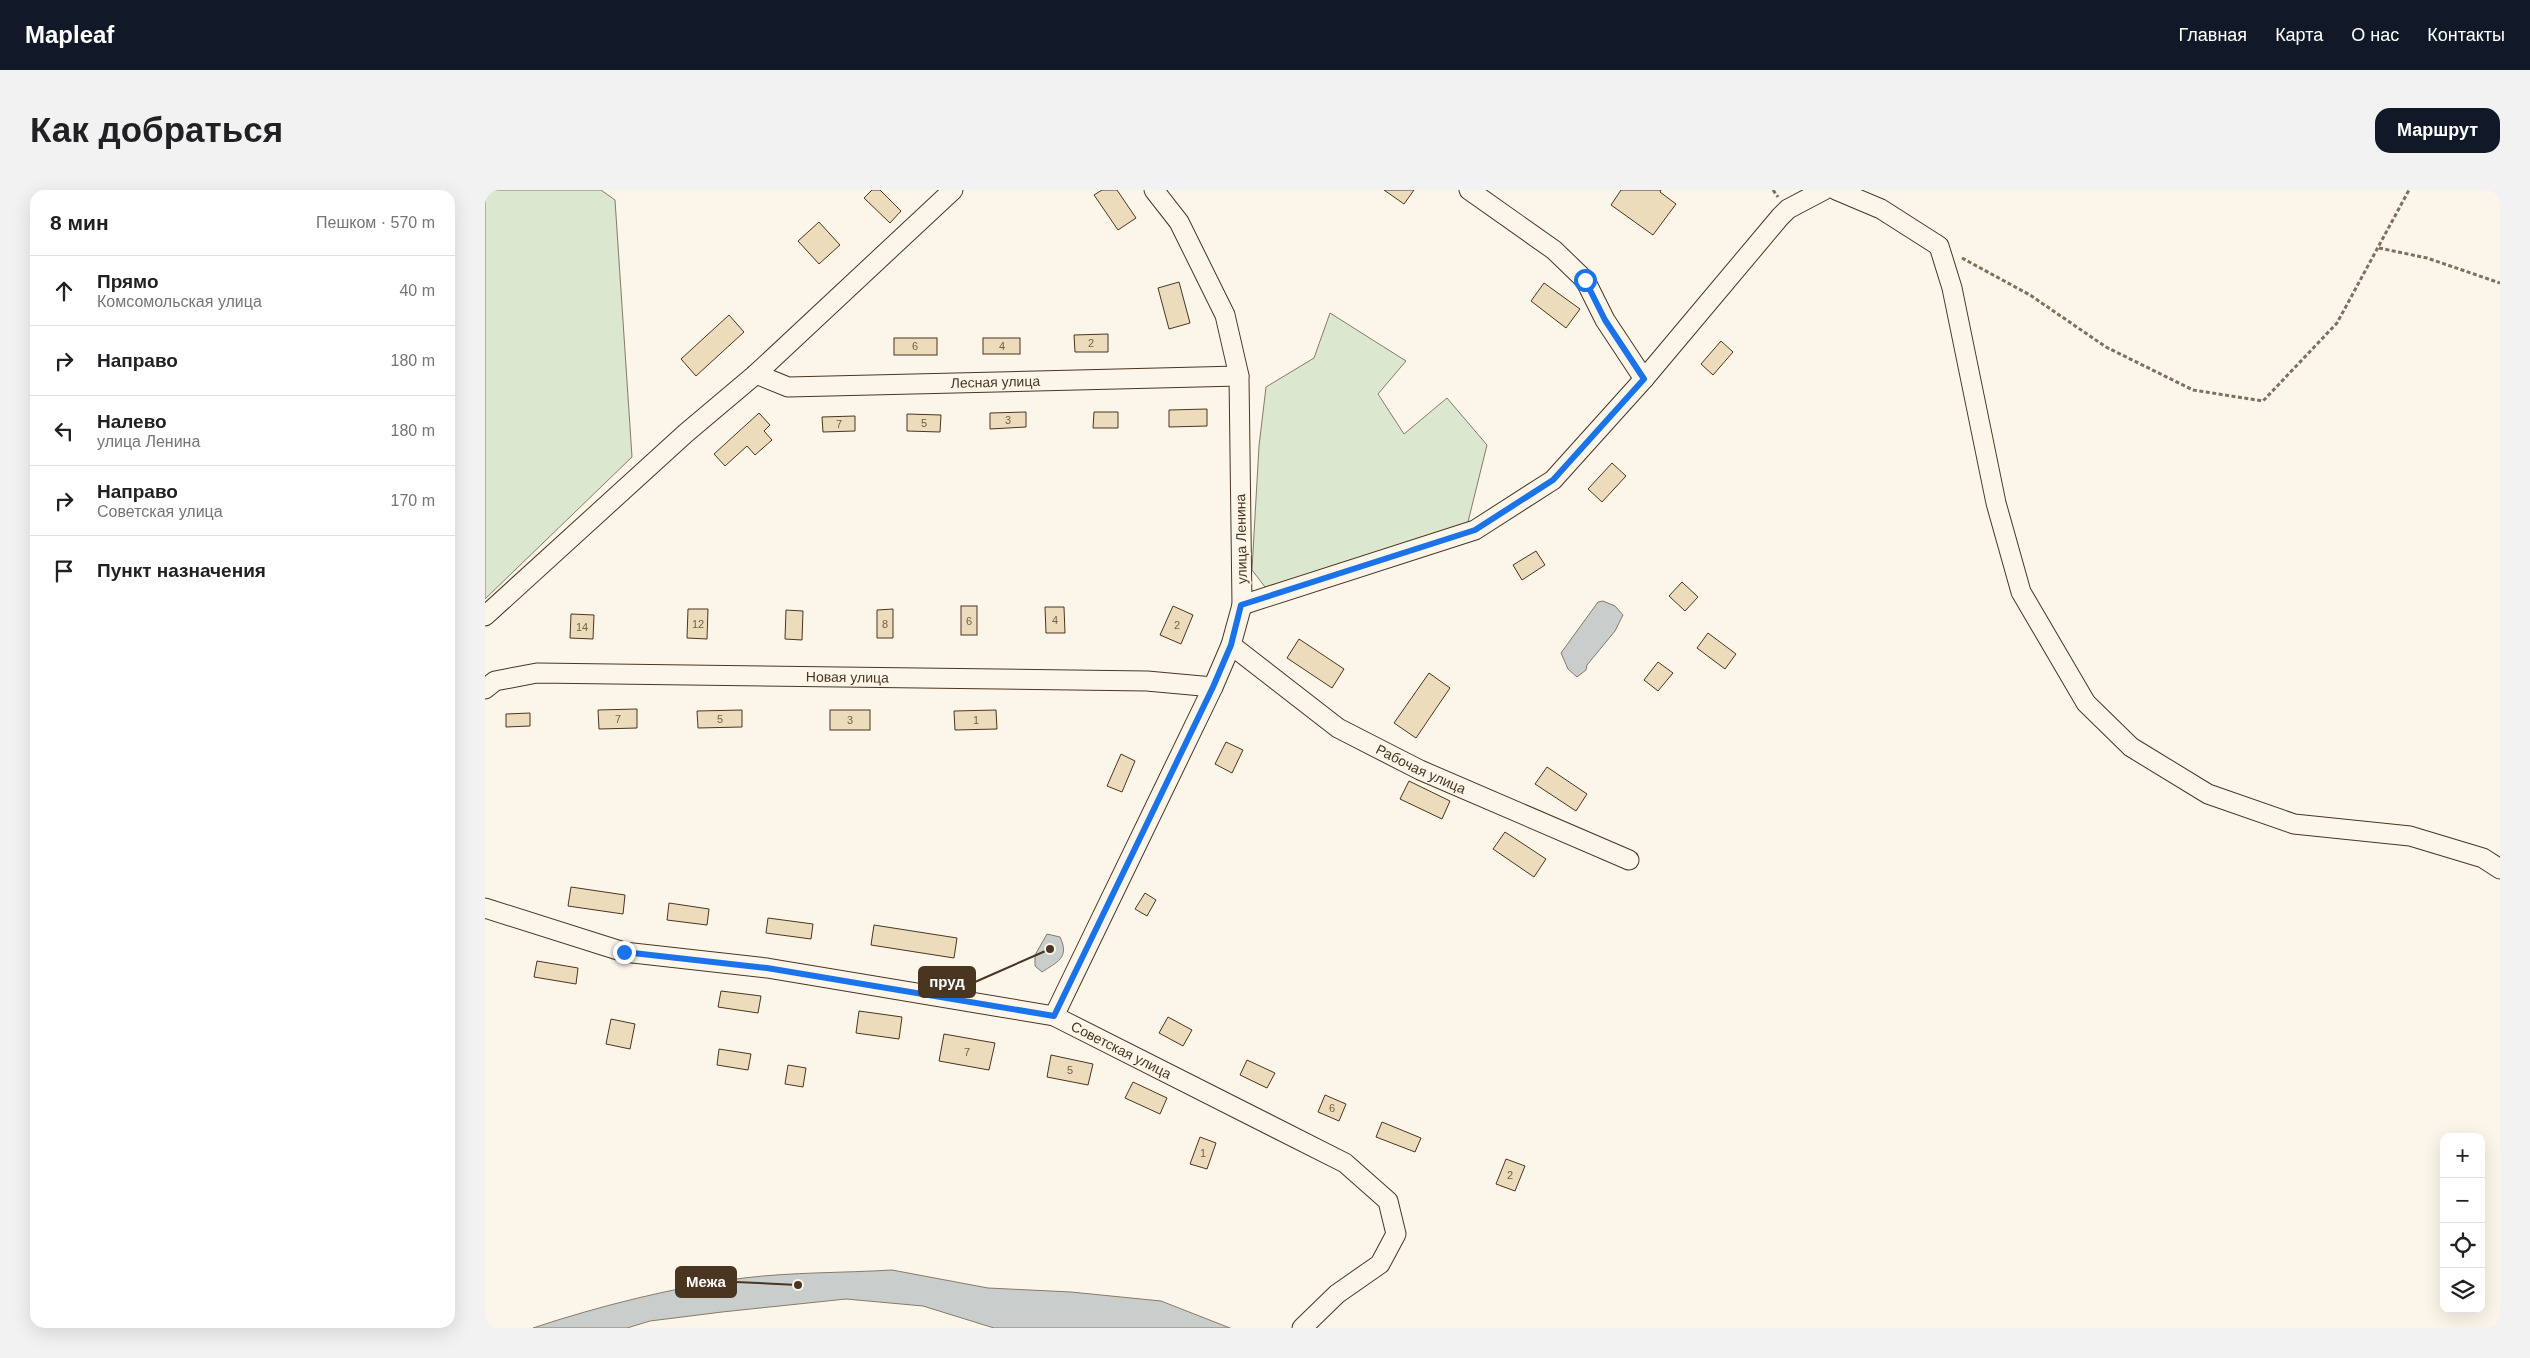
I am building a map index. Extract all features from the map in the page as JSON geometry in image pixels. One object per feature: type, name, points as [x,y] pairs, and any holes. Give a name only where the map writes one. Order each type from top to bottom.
[{"type":"street","points":[[485,616],[686,434],[757,374],[953,190]]},
{"type":"street","name":"улица Ленина","points":[[1054,1016],[1213,687],[1231,645],[1241,605],[1239,376],[1225,315],[1179,222],[1154,190]]},
{"type":"street","points":[[1469,190],[1554,250],[1585,280],[1605,320],[1644,379]]},
{"type":"street","points":[[1241,605],[1475,530],[1553,480],[1644,379],[1779,217],[1788,209],[1824,190]]},
{"type":"street","points":[[1836,190],[1881,209],[1939,246],[1952,288],[1996,503],[2021,592],[2086,703],[2131,747],[2208,794],[2294,824],[2410,836],[2483,858],[2500,869]]},
{"type":"street","name":"Лесная улица","points":[[757,374],[788,387],[1239,376]]},
{"type":"street","name":"Рабочая улица","points":[[1231,645],[1338,728],[1420,770],[1629,860]]},
{"type":"street","name":"Новая улица","points":[[485,689],[495,681],[537,673],[1147,681],[1213,687]]},
{"type":"street","name":"Советская улица","points":[[485,908],[624,952],[767,968],[1054,1016],[1345,1163],[1388,1201],[1396,1234],[1381,1264],[1337,1294],[1302,1328]]},
{"type":"path","points":[[1939,246],[2030,295],[2106,347],[2193,390],[2263,401],[2337,323],[2409,190]]},
{"type":"path","points":[[2379,248],[2427,258],[2500,283]]},
{"type":"green space","points":[[485,190],[601,190],[615,200],[632,457],[485,599]]},
{"type":"green space","points":[[1330,313],[1406,361],[1378,394],[1404,434],[1447,398],[1487,445],[1467,526],[1265,587],[1252,570],[1259,446],[1266,387],[1314,358]]},
{"type":"shaded area","points":[[1603,601],[1615,606],[1623,615],[1615,631],[1587,665],[1586,670],[1577,677],[1568,669],[1561,653],[1598,602]]},
{"type":"shaded area","points":[[1047,934],[1060,937],[1064,950],[1063,955],[1057,962],[1042,972],[1035,966],[1035,955]]},
{"type":"shaded area","points":[[892,1270],[988,1288],[1071,1292],[1161,1301],[1230,1328],[994,1328],[923,1306],[846,1299],[650,1321],[627,1328],[533,1328],[637,1298],[718,1282],[781,1275]]},
{"type":"building","points":[[872,190],[880,190],[901,211],[890,223],[864,198]]},
{"type":"building","points":[[1102,190],[1117,190],[1136,218],[1118,230],[1094,195]]},
{"type":"building","points":[[1384,190],[1414,190],[1404,204]]},
{"type":"building","points":[[1621,190],[1661,190],[1660,192],[1676,204],[1653,235],[1611,205]]},
{"type":"building","points":[[819,222],[840,245],[819,264],[798,241]]},
{"type":"building","points":[[1179,282],[1190,323],[1169,329],[1158,288]]},
{"type":"building","points":[[1544,283],[1580,309],[1566,328],[1531,301]]},
{"type":"building","points":[[729,315],[744,332],[696,376],[681,359]]},
{"type":"building","points":[[1108,334],[1108,352],[1075,352],[1074,335]]},
{"type":"building","points":[[894,338],[937,338],[937,355],[894,355]]},
{"type":"building","points":[[983,338],[1020,338],[1020,354],[983,354]]},
{"type":"building","points":[[1721,341],[1733,352],[1713,375],[1701,364]]},
{"type":"building","points":[[1207,409],[1207,426],[1169,427],[1169,410]]},
{"type":"building","points":[[1026,412],[1026,427],[990,429],[990,413]]},
{"type":"building","points":[[1094,412],[1118,412],[1118,428],[1093,428]]},
{"type":"building","points":[[759,413],[770,425],[764,431],[772,440],[755,455],[747,446],[725,466],[714,454]]},
{"type":"building","points":[[907,414],[941,415],[940,432],[907,431]]},
{"type":"building","points":[[855,416],[855,431],[823,432],[822,417]]},
{"type":"building","points":[[1612,463],[1626,476],[1602,502],[1588,489]]},
{"type":"building","points":[[1536,551],[1545,565],[1522,580],[1513,565]]},
{"type":"building","points":[[1682,582],[1698,597],[1685,611],[1669,596]]},
{"type":"building","points":[[961,606],[977,606],[977,635],[961,635]]},
{"type":"building","points":[[1173,606],[1193,615],[1181,644],[1160,635]]},
{"type":"building","points":[[1045,607],[1064,607],[1065,633],[1046,633]]},
{"type":"building","points":[[688,609],[708,609],[707,639],[687,638]]},
{"type":"building","points":[[893,609],[893,638],[877,638],[877,610]]},
{"type":"building","points":[[786,610],[803,611],[802,640],[785,639]]},
{"type":"building","points":[[571,614],[594,615],[593,639],[570,638]]},
{"type":"building","points":[[1708,633],[1736,654],[1725,669],[1697,648]]},
{"type":"building","points":[[1299,639],[1344,669],[1332,688],[1287,658]]},
{"type":"building","points":[[1658,662],[1673,673],[1658,691],[1644,680]]},
{"type":"building","points":[[1429,673],[1450,688],[1416,738],[1394,723]]},
{"type":"building","points":[[637,709],[637,728],[599,729],[598,710]]},
{"type":"building","points":[[742,710],[742,727],[698,728],[697,711]]},
{"type":"building","points":[[830,710],[870,710],[870,730],[830,730]]},
{"type":"building","points":[[996,710],[997,729],[955,730],[954,711]]},
{"type":"building","points":[[530,713],[530,726],[506,727],[506,714]]},
{"type":"building","points":[[1226,742],[1243,750],[1232,773],[1215,764]]},
{"type":"building","points":[[1121,754],[1135,761],[1122,792],[1107,786]]},
{"type":"building","points":[[1547,767],[1587,794],[1576,811],[1535,784]]},
{"type":"building","points":[[1409,781],[1450,801],[1442,819],[1400,799]]},
{"type":"building","points":[[1505,832],[1546,859],[1534,877],[1493,849]]},
{"type":"building","points":[[571,887],[625,895],[623,914],[568,906]]},
{"type":"building","points":[[1145,893],[1156,900],[1147,916],[1135,909]]},
{"type":"building","points":[[669,903],[709,909],[707,925],[667,920]]},
{"type":"building","points":[[768,918],[813,924],[811,939],[766,933]]},
{"type":"building","points":[[874,925],[957,938],[954,958],[871,945]]},
{"type":"building","points":[[537,961],[578,968],[576,984],[534,977]]},
{"type":"building","points":[[721,991],[761,996],[758,1013],[718,1007]]},
{"type":"building","points":[[859,1011],[902,1017],[899,1039],[856,1033]]},
{"type":"building","points":[[1168,1017],[1192,1030],[1183,1046],[1159,1033]]},
{"type":"building","points":[[611,1019],[635,1024],[630,1049],[606,1044]]},
{"type":"building","points":[[944,1034],[995,1043],[989,1070],[939,1061]]},
{"type":"building","points":[[719,1049],[751,1054],[748,1070],[717,1065]]},
{"type":"building","points":[[1051,1055],[1093,1064],[1088,1085],[1047,1077]]},
{"type":"building","points":[[1247,1060],[1275,1073],[1267,1088],[1240,1075]]},
{"type":"building","points":[[788,1065],[806,1068],[803,1087],[785,1084]]},
{"type":"building","points":[[1133,1082],[1167,1098],[1160,1114],[1125,1098]]},
{"type":"building","points":[[1325,1095],[1346,1104],[1339,1121],[1318,1112]]},
{"type":"building","points":[[1382,1122],[1421,1138],[1415,1152],[1376,1137]]},
{"type":"building","points":[[1200,1137],[1216,1143],[1207,1169],[1190,1164]]},
{"type":"building","points":[[1506,1159],[1525,1166],[1515,1191],[1496,1184]]},
{"type":"place","name":"пруд","points":[[1050,949]]},
{"type":"place","name":"Межа","points":[[798,1285]]},
{"type":"route","points":[[624,952],[767,968],[1054,1016],[1213,687],[1231,645],[1241,605],[1475,530],[1553,480],[1644,379],[1605,320],[1585,280]]}]
